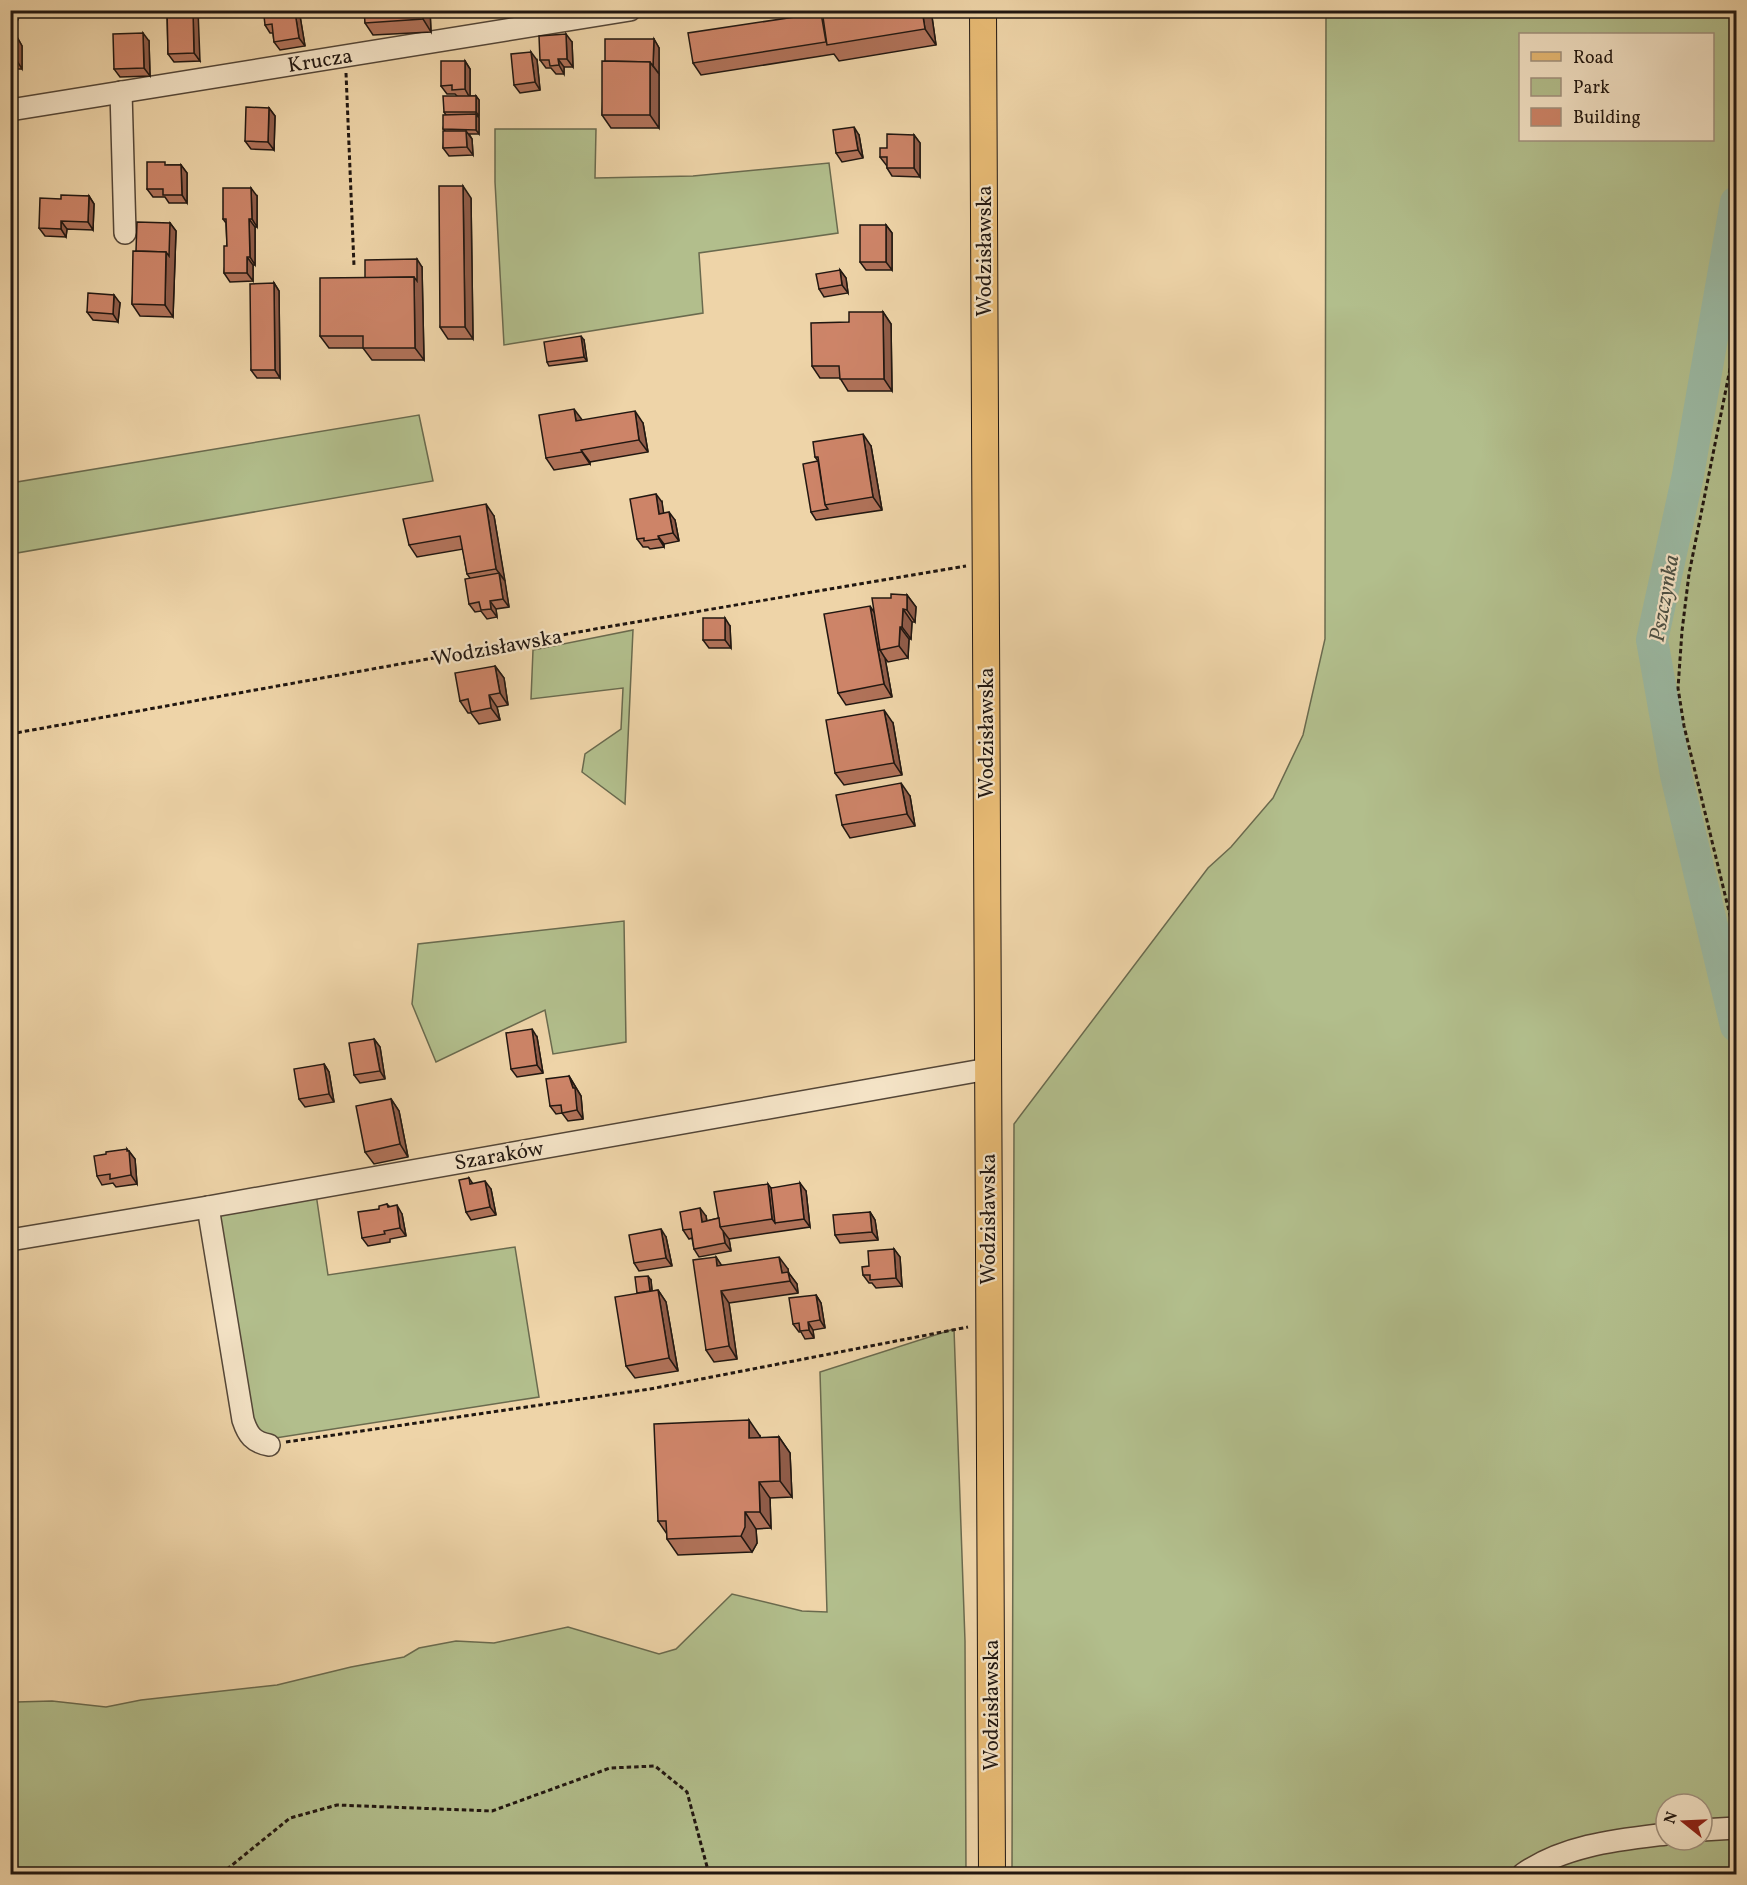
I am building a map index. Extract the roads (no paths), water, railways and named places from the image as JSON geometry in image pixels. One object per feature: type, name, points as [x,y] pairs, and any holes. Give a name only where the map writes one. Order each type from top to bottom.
[{"type":"main road","name":"Wodzisławska","points":[[983,10],[992,1875]]},
{"type":"street","name":"Krucza","points":[[10,110],[630,10]]},
{"type":"street","points":[[121,92],[125,233]]},
{"type":"street","name":"Szaraków","points":[[10,1240],[988,1069]]},
{"type":"street","points":[[201,1208],[246,1431],[252,1439],[269,1445]]},
{"type":"street","points":[[1714,1829],[1737,1828]]},
{"type":"street","points":[[1523,1875],[1564,1852],[1619,1840],[1654,1836]]},
{"type":"waterway","name":"Pszczynka","points":[[1736,202],[1688,475],[1652,640],[1676,775],[1736,1026]]}]
